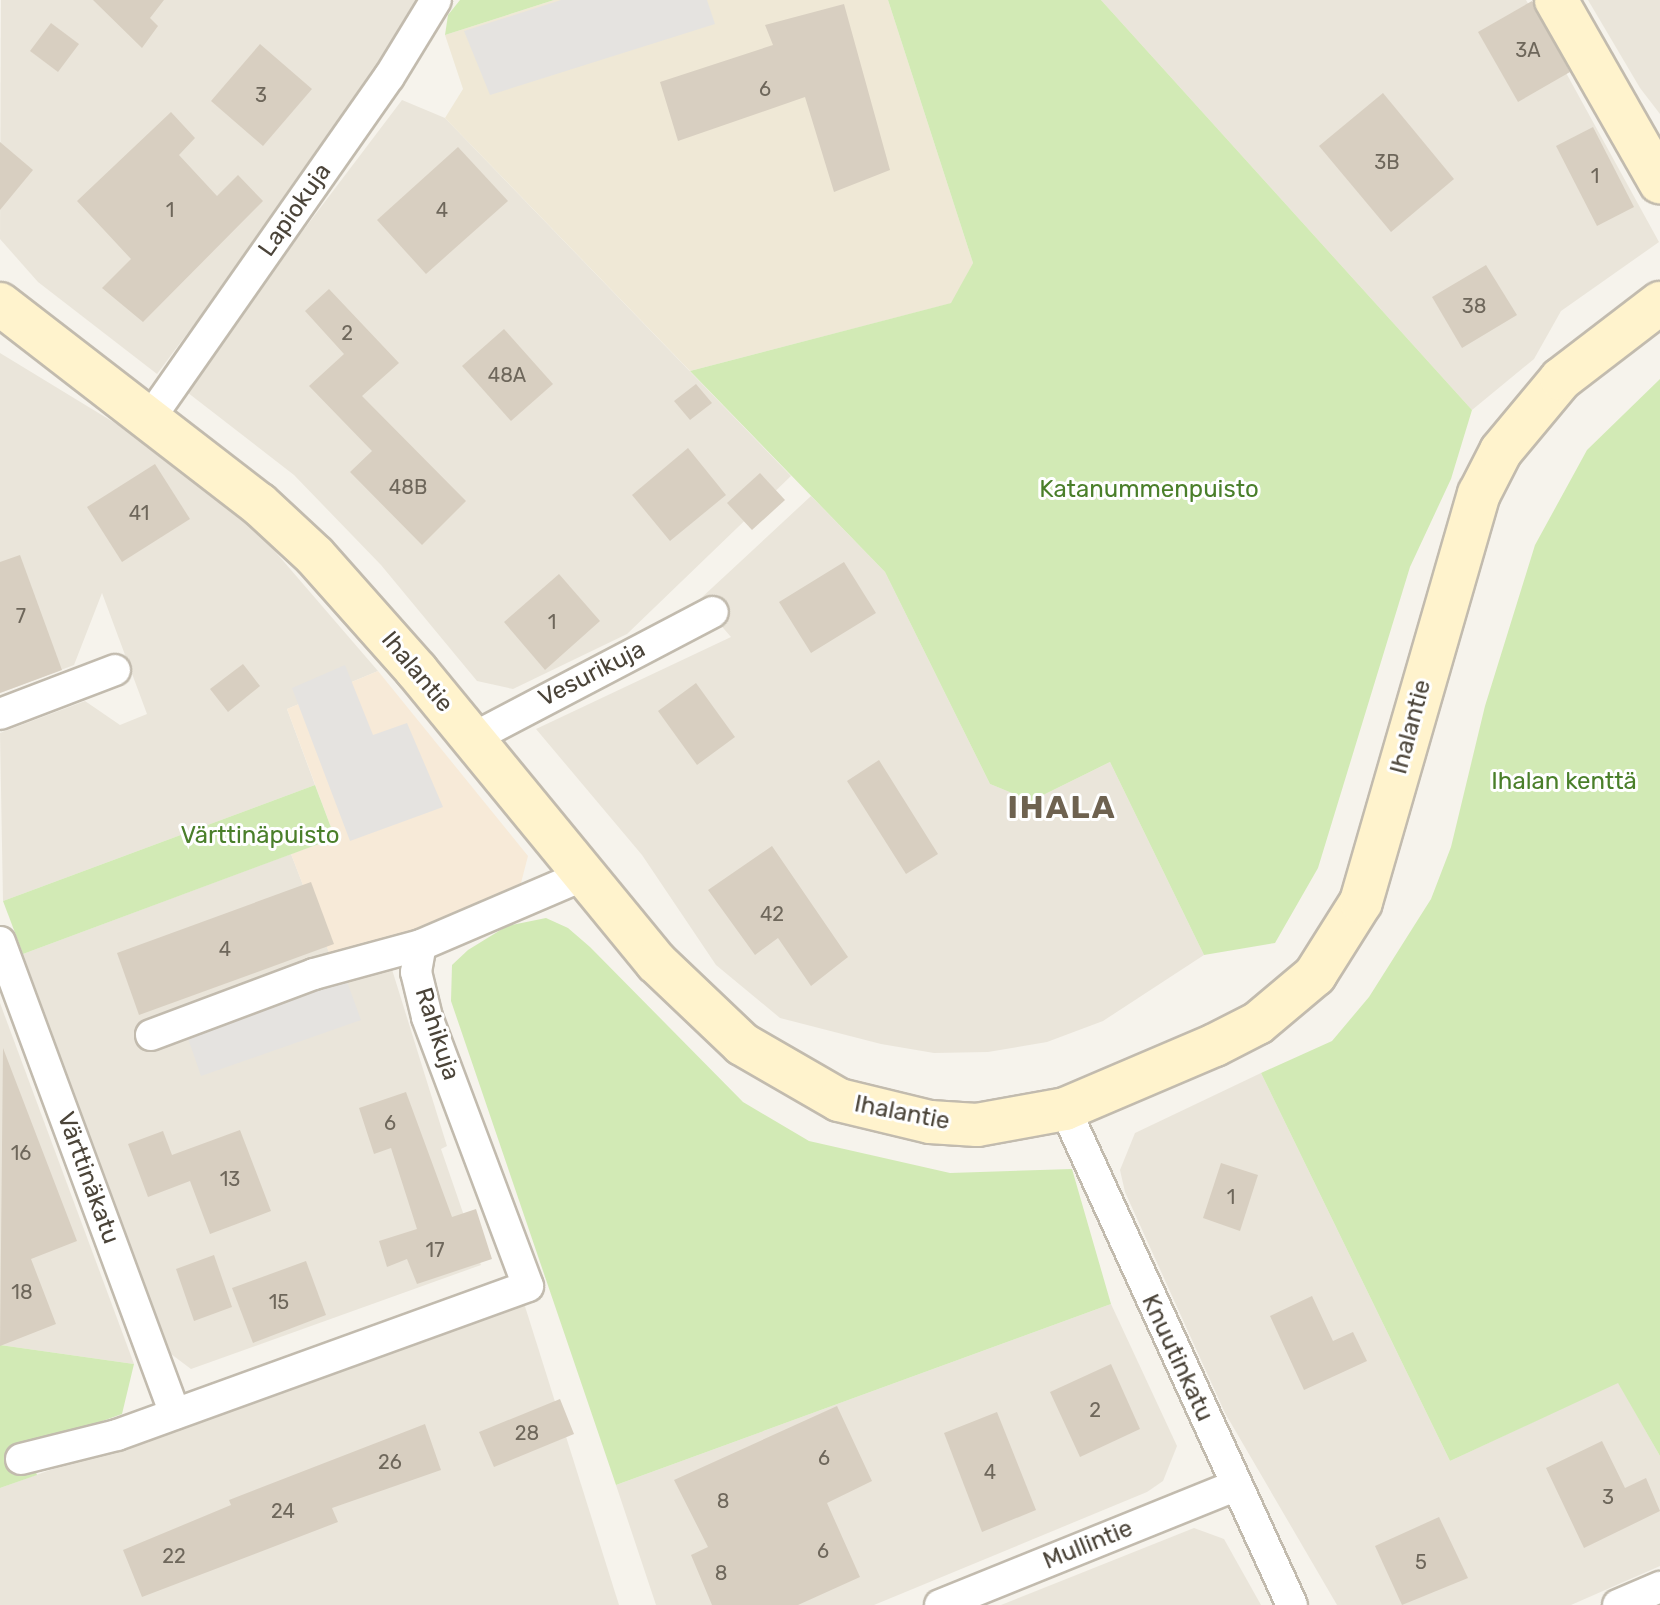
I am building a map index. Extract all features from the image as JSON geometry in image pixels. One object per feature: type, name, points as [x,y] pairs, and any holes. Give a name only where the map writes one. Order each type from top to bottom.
[{"type":"street","name":"Lapiokuja","points":[[150,418],[389,77],[436,0]]},
{"type":"street","points":[[1556,0],[1660,182]]},
{"type":"street","name":"Ihalantie","points":[[0,304],[259,504],[315,556],[471,739],[582,876],[706,1013],[773,1066],[839,1100],[930,1122],[977,1125],[1065,1109],[1258,1023],[1315,975],[1361,902],[1463,539],[1484,483],[1501,451],[1561,379],[1660,303]]},
{"type":"street","name":"Vesurikuja","points":[[471,739],[713,612]]},
{"type":"street","points":[[0,714],[115,670]]},
{"type":"street","points":[[151,1035],[314,974],[421,945],[582,876]]},
{"type":"street","name":"Värttinäkatu","points":[[0,942],[175,1414]]},
{"type":"street","name":"Rahikuja","points":[[175,1414],[528,1286],[427,1017],[416,972],[421,945]]},
{"type":"street","name":"Knuutinkatu","points":[[1065,1109],[1292,1605]]},
{"type":"street","points":[[21,1459],[69,1450],[175,1414]]},
{"type":"street","name":"Mullintie","points":[[940,1605],[1237,1485]]},
{"type":"street","points":[[1618,1605],[1660,1587]]},
{"type":"shaded area","points":[[1,0],[423,0],[282,207],[157,374],[38,282],[0,239]]},
{"type":"shaded area","points":[[554,0],[888,0],[973,263],[952,303],[690,371],[445,118],[463,89],[445,35]]},
{"type":"shaded area","points":[[561,0],[707,0],[715,24],[490,95],[464,31]]},
{"type":"shaded area","points":[[1101,0],[1526,0],[1659,242],[1561,311],[1534,359],[1472,410]]},
{"type":"shaded area","points":[[1588,0],[1660,0],[1660,114],[1640,88]]},
{"type":"shaded area","points":[[402,100],[445,118],[791,476],[627,634],[513,689],[477,681],[381,565],[294,475],[183,389]]},
{"type":"shaded area","points":[[0,353],[133,434],[248,520],[378,671],[287,709],[315,785],[3,901],[0,733],[85,701],[120,725],[147,714],[102,593],[74,665],[0,693]]},
{"type":"shaded area","points":[[811,496],[885,572],[990,784],[1031,801],[1110,762],[1204,955],[1103,1021],[1047,1042],[988,1052],[934,1053],[881,1044],[780,1018],[716,965],[642,855],[536,729],[731,637],[699,600]]},
{"type":"shaded area","points":[[345,665],[373,735],[407,723],[443,807],[350,841],[292,688]]},
{"type":"shaded area","points":[[378,671],[528,856],[521,883],[336,971],[291,854],[335,838],[287,709]]},
{"type":"shaded area","points":[[291,854],[336,970],[385,947],[447,1146],[441,1149],[481,1265],[191,1369],[171,1354],[23,954]]},
{"type":"shaded area","points":[[341,965],[361,1020],[201,1076],[182,1021]]},
{"type":"shaded area","points":[[0,1003],[134,1364],[0,1345]]},
{"type":"shaded area","points":[[1261,1073],[1450,1461],[1618,1382],[1660,1456],[1660,1566],[1571,1605],[1337,1605],[1225,1413],[1125,1192],[1120,1170],[1135,1133]]},
{"type":"shaded area","points":[[523,1300],[619,1605],[0,1605],[0,1488]]},
{"type":"shaded area","points":[[1111,1304],[1177,1446],[1163,1481],[1147,1492],[874,1605],[656,1605],[616,1485]]},
{"type":"shaded area","points":[[1194,1528],[1224,1539],[1261,1605],[1001,1605]]},
{"type":"green space","points":[[460,0],[554,0],[445,35],[448,15]]},
{"type":"green space","name":"Katanummenpuisto","points":[[888,0],[1101,0],[1472,410],[1451,479],[1410,567],[1318,868],[1275,943],[1204,955],[1110,762],[1031,801],[990,784],[885,572],[690,371],[951,303],[973,263]]},
{"type":"green space","name":"Ihalan kenttä","points":[[1660,379],[1660,1456],[1618,1383],[1450,1461],[1261,1073],[1332,1041],[1369,997],[1431,899],[1451,847],[1485,706],[1535,545],[1587,450]]},
{"type":"green space","name":"Värttinäpuisto","points":[[315,785],[335,838],[23,954],[3,901]]},
{"type":"green space","points":[[546,918],[568,928],[590,947],[743,1102],[809,1141],[950,1173],[1072,1169],[1111,1304],[616,1485],[451,1001],[452,965],[468,950],[507,926]]},
{"type":"green space","points":[[0,1345],[134,1364],[122,1414],[27,1448],[37,1475],[0,1488]]},
{"type":"building","points":[[93,0],[164,0],[150,18],[158,26],[142,48]]},
{"type":"building","points":[[1532,1],[1570,72],[1518,102],[1478,32]]},
{"type":"building","points":[[844,4],[890,170],[834,192],[805,97],[678,141],[660,82],[773,45],[765,25]]},
{"type":"building","points":[[51,23],[79,44],[58,72],[30,51]]},
{"type":"building","points":[[260,44],[312,89],[263,146],[211,101]]},
{"type":"building","points":[[1383,93],[1454,179],[1391,232],[1319,146]]},
{"type":"building","points":[[171,112],[195,138],[179,155],[217,196],[238,175],[263,201],[143,322],[102,288],[131,259],[77,201]]},
{"type":"building","points":[[1593,127],[1634,207],[1597,226],[1556,146]]},
{"type":"building","points":[[0,142],[33,170],[0,210]]},
{"type":"building","points":[[458,147],[508,201],[426,274],[377,220]]},
{"type":"building","points":[[1486,265],[1517,315],[1462,348],[1432,297]]},
{"type":"building","points":[[329,289],[399,363],[362,396],[466,501],[422,545],[350,472],[372,451],[309,386],[344,354],[305,311]]},
{"type":"building","points":[[504,329],[553,384],[511,421],[462,366]]},
{"type":"building","points":[[696,384],[712,403],[690,420],[674,401]]},
{"type":"building","points":[[688,448],[726,495],[670,541],[632,495]]},
{"type":"building","points":[[155,464],[190,519],[122,562],[87,507]]},
{"type":"building","points":[[760,473],[785,500],[752,530],[727,503]]},
{"type":"building","points":[[20,555],[62,670],[0,693],[0,562]]},
{"type":"building","points":[[844,562],[876,613],[811,653],[779,602]]},
{"type":"building","points":[[559,574],[600,621],[545,670],[504,622]]},
{"type":"building","points":[[243,664],[260,686],[228,712],[210,689]]},
{"type":"building","points":[[696,683],[735,737],[697,765],[658,711]]},
{"type":"building","points":[[879,760],[938,854],[906,874],[847,781]]},
{"type":"building","points":[[772,846],[848,957],[811,986],[778,938],[755,955],[708,890]]},
{"type":"building","points":[[311,882],[334,944],[139,1015],[117,953]]},
{"type":"building","points":[[3,1048],[77,1241],[31,1259],[56,1324],[0,1346]]},
{"type":"building","points":[[406,1092],[452,1217],[476,1209],[492,1259],[417,1284],[407,1259],[387,1267],[379,1241],[417,1229],[391,1148],[374,1154],[359,1108]]},
{"type":"building","points":[[240,1130],[271,1211],[210,1234],[190,1181],[148,1197],[128,1144],[163,1131],[172,1155]]},
{"type":"building","points":[[1221,1163],[1258,1175],[1240,1231],[1203,1218]]},
{"type":"building","points":[[214,1255],[232,1307],[194,1321],[176,1269]]},
{"type":"building","points":[[306,1261],[326,1315],[253,1343],[232,1288]]},
{"type":"building","points":[[1312,1296],[1333,1341],[1353,1332],[1367,1361],[1304,1390],[1270,1316]]},
{"type":"building","points":[[1111,1364],[1140,1429],[1080,1457],[1050,1392]]},
{"type":"building","points":[[560,1399],[574,1434],[494,1467],[479,1432]]},
{"type":"building","points":[[837,1406],[872,1481],[827,1503],[860,1577],[798,1605],[712,1605],[691,1555],[708,1547],[674,1480]]},
{"type":"building","points":[[997,1412],[1036,1510],[982,1532],[944,1433]]},
{"type":"building","points":[[425,1424],[441,1470],[332,1508],[338,1522],[142,1597],[123,1550],[231,1505],[229,1500]]},
{"type":"building","points":[[1602,1441],[1625,1488],[1646,1478],[1660,1511],[1584,1548],[1546,1468]]},
{"type":"building","points":[[1439,1517],[1468,1578],[1402,1605],[1375,1546]]},
{"type":"district","name":"IHALA","points":[[1062,807]]}]
